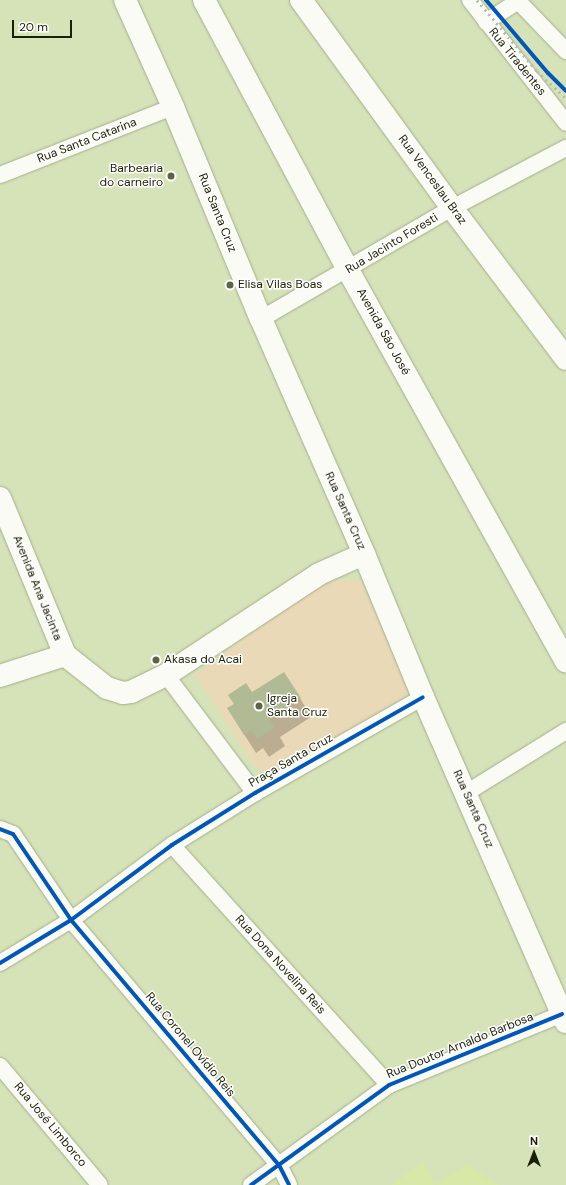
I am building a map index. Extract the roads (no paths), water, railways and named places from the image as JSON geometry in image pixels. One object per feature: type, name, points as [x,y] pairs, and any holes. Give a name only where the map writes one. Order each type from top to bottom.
[{"type":"main road","name":"Rua Santa Cruz","points":[[125,0],[173,107],[261,320],[364,554],[423,697],[564,1018]]},
{"type":"main road","name":"Avenida São José","points":[[204,0],[348,270],[566,661]]},
{"type":"main road","name":"Rua Venceslau Braz","points":[[301,0],[452,208],[566,359]]},
{"type":"main road","name":"Avenida Ana Jacinta","points":[[0,498],[65,655]]},
{"type":"main road","points":[[0,676],[65,655],[107,688],[123,693],[130,692],[166,675],[319,574],[364,554]]},
{"type":"street","name":"Rua Tiradentes","points":[[470,0],[566,123]]},
{"type":"street","points":[[486,22],[517,1],[566,51]]},
{"type":"street","name":"Rua Santa Catarina","points":[[0,175],[173,107]]},
{"type":"street","name":"Rua Jacinto Foresti","points":[[261,320],[452,208],[566,148]]},
{"type":"street","name":"Praça Santa Cruz","points":[[166,675],[255,793]]},
{"type":"street","name":"Praça Santa Cruz","points":[[0,962],[71,920],[172,845],[255,793],[423,697]]},
{"type":"street","points":[[466,793],[566,731]]},
{"type":"street","name":"Rua Coronel Ovídio Reis","points":[[0,828],[13,834],[71,920],[279,1165],[289,1185]]},
{"type":"street","name":"Rua Dona Novelina Reis","points":[[172,845],[389,1085]]},
{"type":"street","name":"Rua Doutor Arnaldo Barbosa","points":[[251,1185],[389,1085],[564,1018]]},
{"type":"street","name":"Rua José Limborco","points":[[0,1066],[100,1185]]},
{"type":"railway","points":[[477,0],[537,71],[566,98]]},
{"type":"place","name":"Barbearia do carneiro","points":[[171,176]]},
{"type":"place","name":"Elisa Vilas Boas","points":[[230,285]]},
{"type":"place","name":"Akasa do Acai","points":[[156,660]]},
{"type":"place","name":"Igreja Santa Cruz","points":[[259,706]]}]
